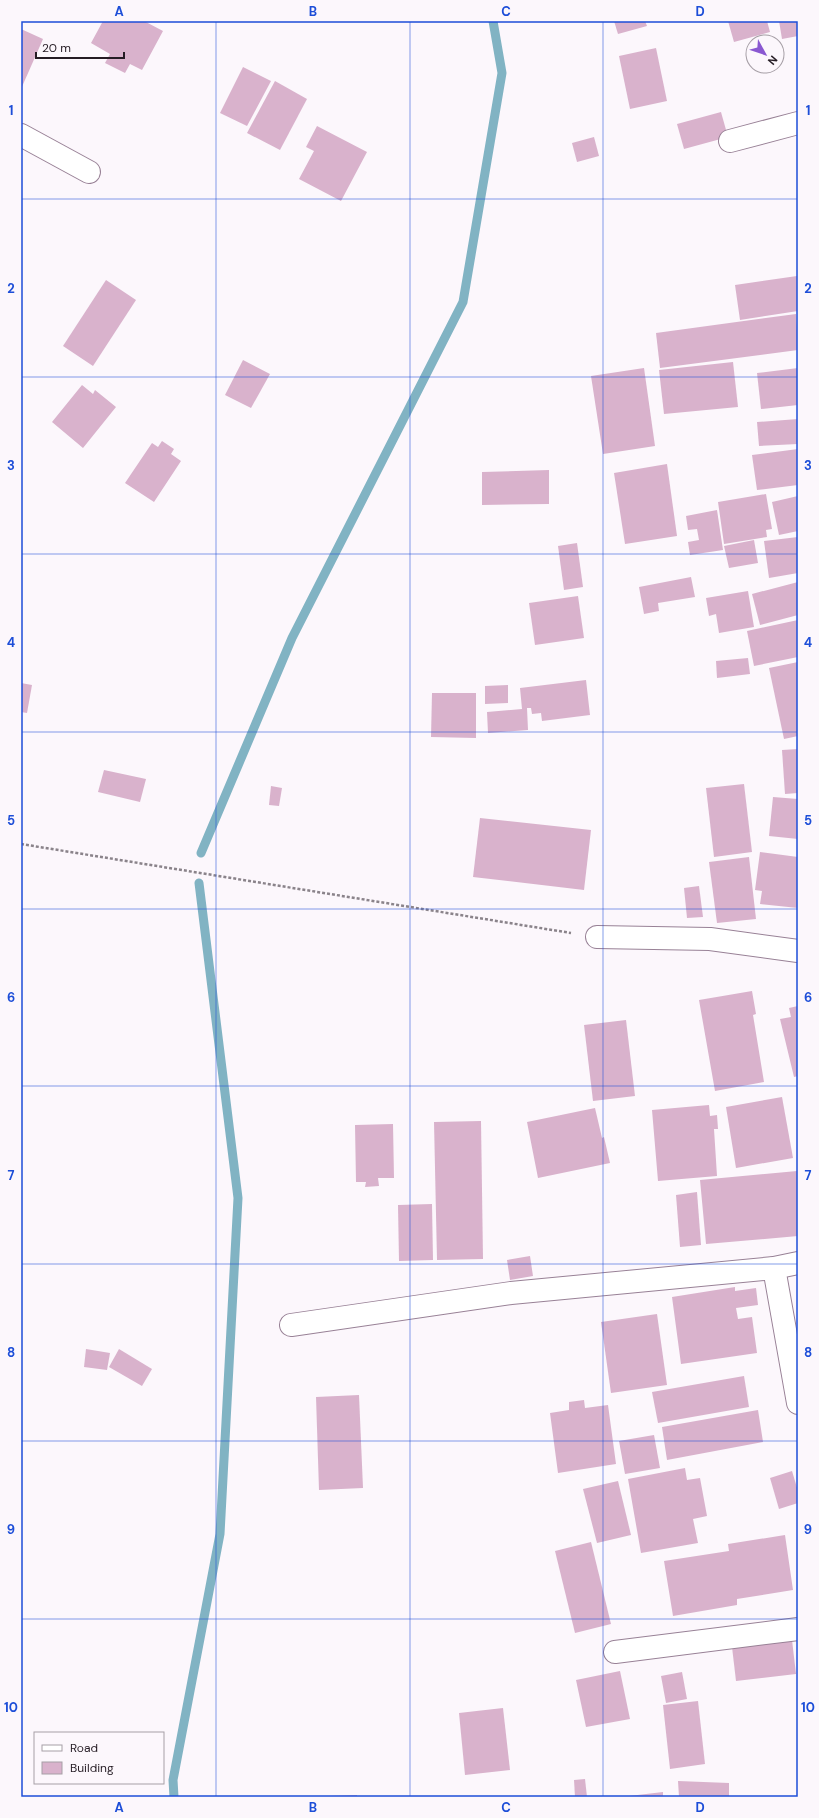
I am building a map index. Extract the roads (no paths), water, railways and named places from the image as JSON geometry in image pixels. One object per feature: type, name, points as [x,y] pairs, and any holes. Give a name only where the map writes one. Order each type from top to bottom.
[{"type":"street","points":[[730,141],[798,123]]},
{"type":"street","points":[[21,135],[89,172]]},
{"type":"street","points":[[597,937],[710,939],[798,951]]},
{"type":"street","points":[[291,1325],[511,1293],[774,1268],[798,1263]]},
{"type":"street","points":[[774,1268],[798,1403]]},
{"type":"street","points":[[615,1652],[798,1629]]},
{"type":"waterway","points":[[201,853],[292,638],[463,302],[502,73],[493,21]]},
{"type":"waterway","points":[[174,1797],[173,1780],[220,1534],[238,1198],[199,883]]}]
